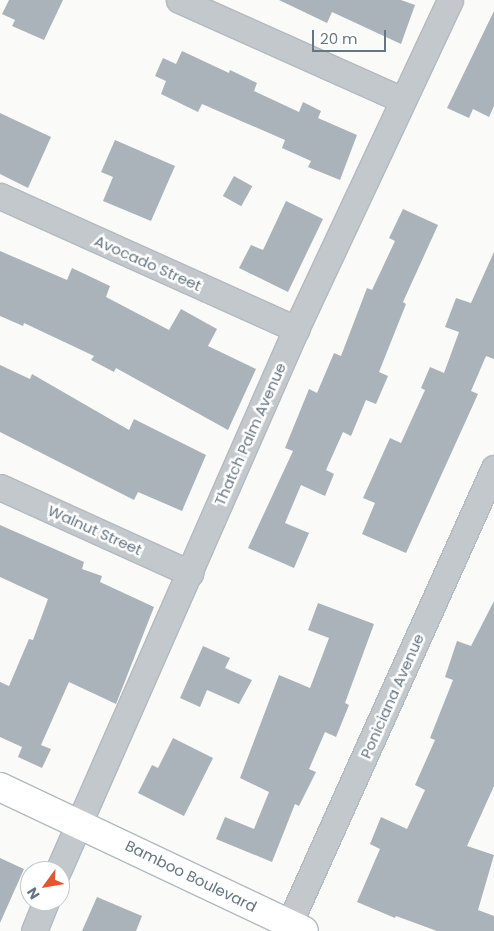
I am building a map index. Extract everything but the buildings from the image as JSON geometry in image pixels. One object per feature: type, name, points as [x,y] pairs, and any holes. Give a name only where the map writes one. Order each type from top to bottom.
[{"type":"main road","name":"Bamboo Boulevard","points":[[0,787],[297,928]]},
{"type":"street","points":[[179,0],[403,100]]},
{"type":"street","name":"Thatch Palm Avenue","points":[[62,861],[77,822],[190,573],[296,329],[450,0]]},
{"type":"street","name":"Avocado Street","points":[[0,196],[296,329]]},
{"type":"street","name":"Poniciana Avenue","points":[[297,928],[494,468]]},
{"type":"street","name":"Walnut Street","points":[[0,487],[190,573]]},
{"type":"street","points":[[34,931],[42,911]]}]
